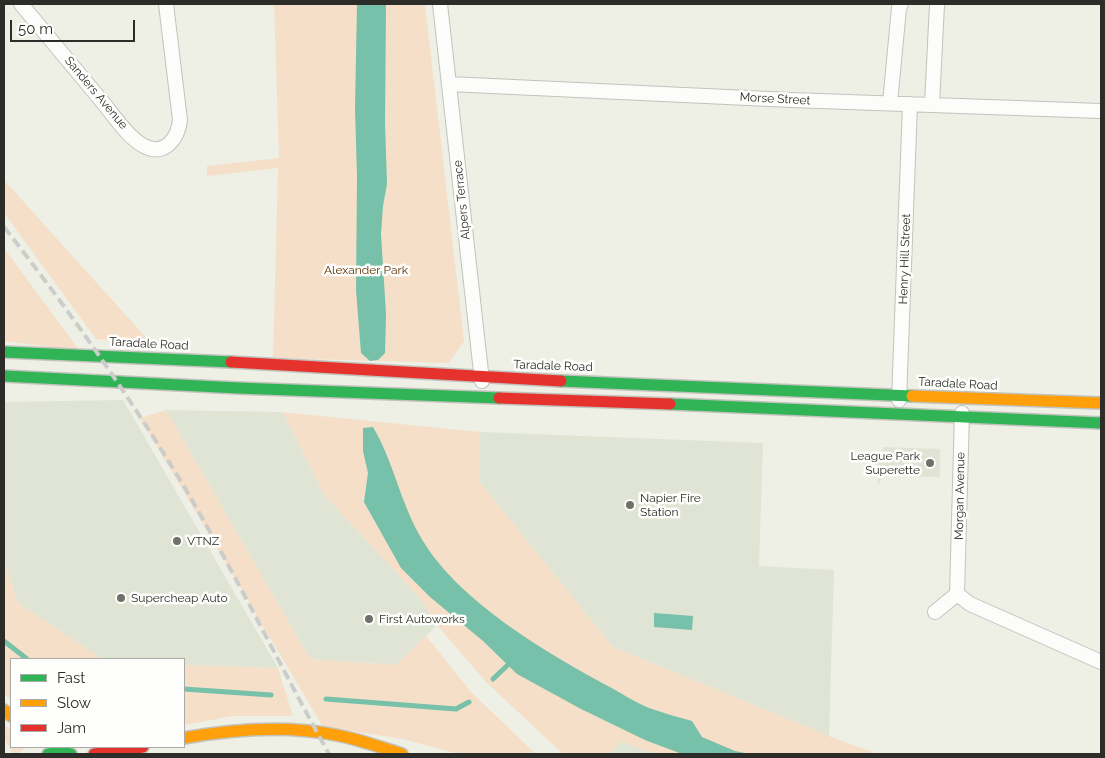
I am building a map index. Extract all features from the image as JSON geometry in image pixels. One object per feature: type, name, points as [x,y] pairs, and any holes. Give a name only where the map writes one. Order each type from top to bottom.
[{"type":"main road","name":"Taradale Road","points":[[4,352],[281,364],[482,377],[1101,403]]},
{"type":"main road","points":[[4,376],[238,388],[482,396],[1101,422]]},
{"type":"main road","points":[[185,738],[238,730],[291,730],[336,735],[402,754]]},
{"type":"main road","points":[[94,754],[136,748]]},
{"type":"main road","points":[[52,751],[72,754]]},
{"type":"street","name":"Sanders Avenue","points":[[21,4],[123,127],[143,146],[159,149],[169,145],[176,136],[179,131],[180,120],[166,4]]},
{"type":"street","name":"Alpers Terrace","points":[[440,4],[482,377],[482,396]]},
{"type":"street","points":[[890,103],[901,4]]},
{"type":"street","points":[[932,105],[937,4]]},
{"type":"street","name":"Morse Street","points":[[449,84],[1101,111]]},
{"type":"street","name":"Henry Hill Street","points":[[898,414],[910,104]]},
{"type":"street","name":"Morgan Avenue","points":[[957,594],[963,398]]},
{"type":"street","points":[[935,612],[957,594],[970,604],[1101,662]]},
{"type":"shaded area","points":[[357,4],[386,4],[385,123],[387,184],[381,234],[386,314],[385,353],[378,360],[370,361],[361,353],[356,290],[357,176],[355,108]]},
{"type":"shaded area","points":[[123,400],[278,668],[185,665],[185,658],[100,658],[18,603],[4,559],[4,402]]},
{"type":"shaded area","points":[[166,410],[281,412],[284,414],[325,496],[422,600],[437,625],[396,665],[310,659]]},
{"type":"shaded area","points":[[373,427],[387,455],[415,527],[423,541],[458,584],[481,604],[531,641],[632,700],[649,708],[692,721],[702,737],[735,751],[750,754],[682,754],[645,740],[581,709],[517,674],[483,641],[430,597],[401,568],[364,502],[368,473],[363,451],[363,428]]},
{"type":"shaded area","points":[[480,432],[763,443],[759,566],[834,570],[829,736],[613,647],[479,481]]},
{"type":"shaded area","points":[[884,447],[940,449],[940,477],[884,476],[878,485],[878,456]]},
{"type":"shaded area","points":[[654,613],[693,616],[692,630],[654,627]]},
{"type":"shaded area","points":[[621,741],[654,754],[610,754]]},
{"type":"green space","name":"Alexander Park","points":[[274,4],[425,4],[464,341],[449,363],[273,358],[278,168],[207,176],[207,166],[279,158]]},
{"type":"green space","points":[[4,180],[151,343],[96,339],[4,213]]},
{"type":"green space","points":[[4,248],[80,351],[4,341]]},
{"type":"green space","points":[[166,410],[310,659],[396,665],[426,636],[471,692],[536,754],[459,754],[403,739],[323,727],[140,418]]},
{"type":"green space","points":[[281,412],[480,432],[479,481],[613,647],[829,736],[878,754],[654,754],[621,741],[610,754],[563,754],[486,682],[437,625],[422,600],[325,496],[284,414]]},
{"type":"green space","points":[[4,559],[18,603],[100,658],[10,658],[10,699],[4,694]]},
{"type":"green space","points":[[185,665],[278,668],[293,716],[233,716],[185,725]]},
{"type":"green space","points":[[4,724],[10,729],[10,748],[26,748],[17,754],[12,752],[4,738]]},
{"type":"waterway","points":[[4,641],[26,658]]},
{"type":"waterway","points":[[493,679],[512,661]]},
{"type":"waterway","points":[[185,689],[271,695]]},
{"type":"waterway","points":[[326,699],[456,709],[469,702]]},
{"type":"railway","points":[[4,227],[98,354],[143,420],[185,488],[329,754]]},
{"type":"traffic: fast","points":[[4,352],[231,362]]},
{"type":"traffic: fast","points":[[4,376],[238,388],[499,398]]},
{"type":"traffic: fast","points":[[561,381],[912,396]]},
{"type":"traffic: fast","points":[[670,404],[1101,423]]},
{"type":"traffic: fast","points":[[48,754],[57,752],[71,754]]},
{"type":"traffic: slow","points":[[912,396],[1101,403]]},
{"type":"traffic: slow","points":[[4,710],[10,715]]},
{"type":"traffic: slow","points":[[185,738],[241,730],[298,730],[344,737],[402,754]]},
{"type":"traffic: jam","points":[[231,362],[561,381]]},
{"type":"traffic: jam","points":[[499,398],[670,404]]},
{"type":"traffic: jam","points":[[94,754],[136,748]]},
{"type":"place","name":"League Park Superette","points":[[930,463]]},
{"type":"place","name":"Napier Fire Station","points":[[630,505]]},
{"type":"place","name":"VTNZ","points":[[177,541]]},
{"type":"place","name":"Supercheap Auto","points":[[121,598]]},
{"type":"place","name":"First Autoworks","points":[[369,619]]}]
